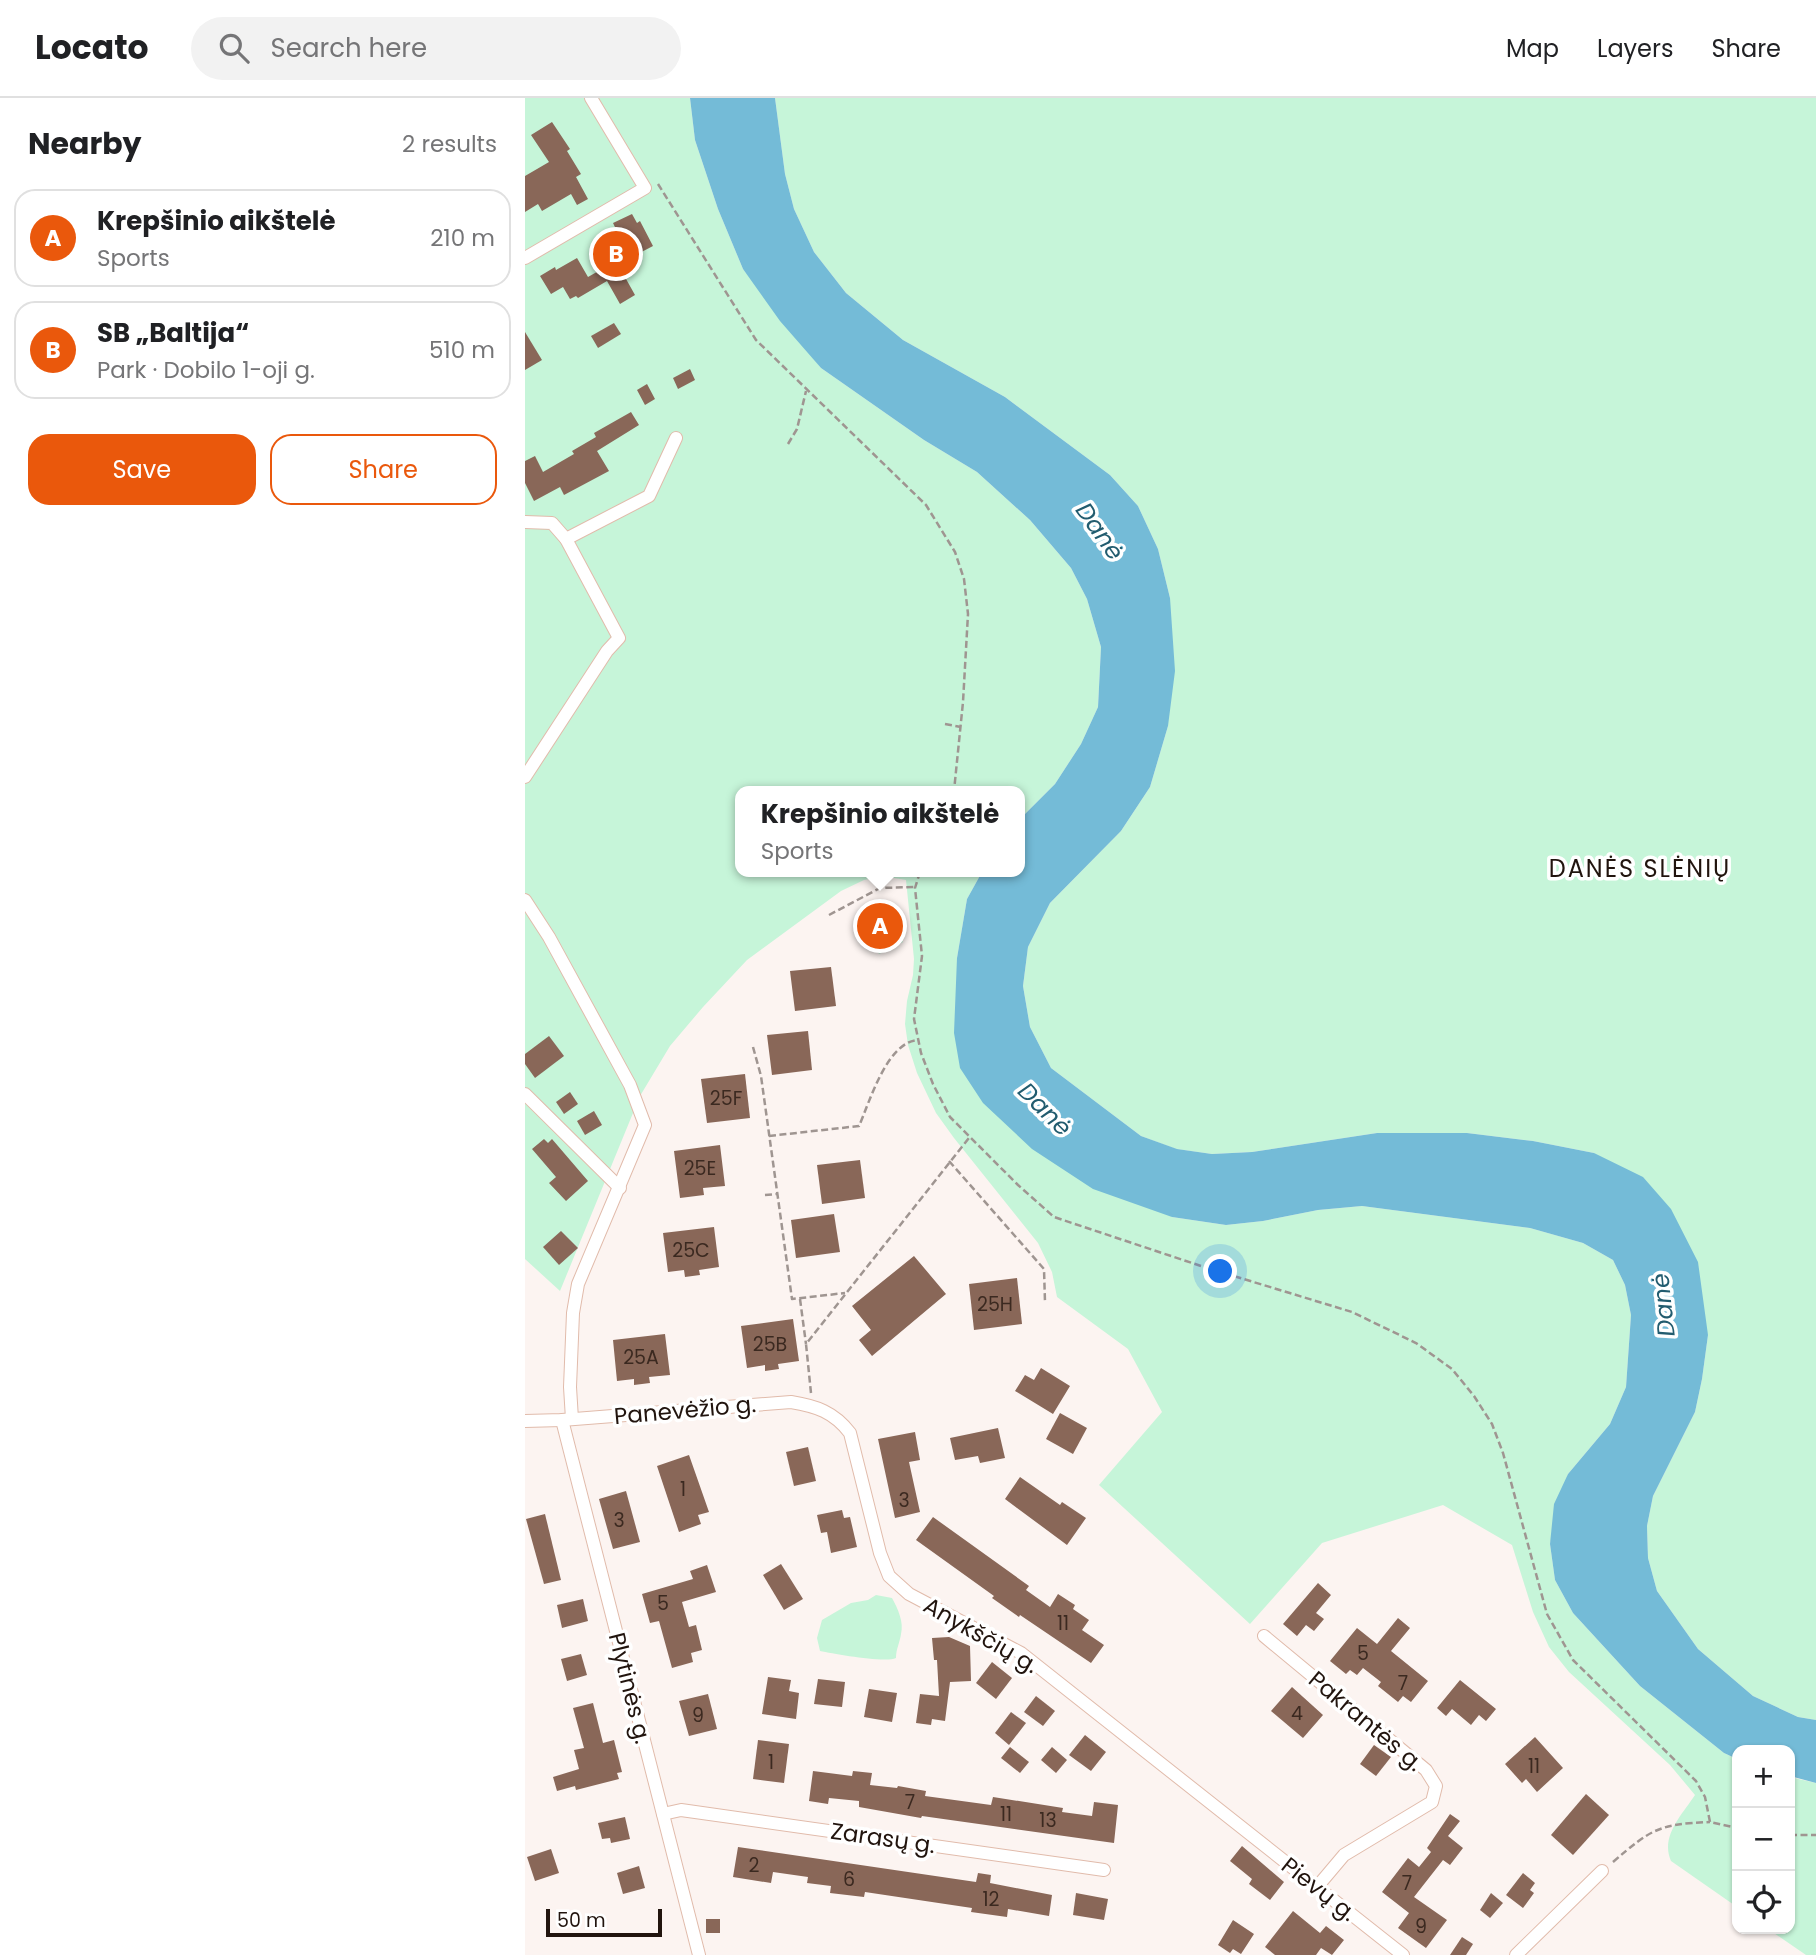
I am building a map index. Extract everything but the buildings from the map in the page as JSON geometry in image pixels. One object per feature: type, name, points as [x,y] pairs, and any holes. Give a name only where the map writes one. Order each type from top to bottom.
[{"type":"street","points":[[525,258],[645,187],[591,98]]},
{"type":"street","points":[[566,539],[649,496],[676,438]]},
{"type":"street","points":[[525,522],[552,523],[566,539],[618,638],[525,777]]},
{"type":"street","name":"Plytinės g.","points":[[525,900],[549,937],[630,1085],[645,1125],[578,1284],[573,1312],[567,1420],[698,1955]]},
{"type":"street","points":[[525,1094],[620,1188]]},
{"type":"street","name":"Panevėžio g.","points":[[525,1421],[791,1402],[818,1407],[840,1420]]},
{"type":"street","name":"Anykščių g.","points":[[840,1420],[850,1433],[880,1553],[890,1576],[909,1594],[1021,1653],[1234,1822]]},
{"type":"street","name":"Pakrantės g.","points":[[1264,1636],[1426,1770],[1436,1786],[1432,1802],[1344,1855],[1317,1887]]},
{"type":"street","name":"Zarasų g.","points":[[663,1814],[681,1810],[1104,1870]]},
{"type":"street","name":"Pievų g.","points":[[1234,1822],[1403,1955]]},
{"type":"street","points":[[1516,1955],[1602,1871]]},
{"type":"path","points":[[657,181],[756,340],[926,505],[955,552],[964,579],[968,614],[955,786]]},
{"type":"path","points":[[788,444],[797,429],[806,391]]},
{"type":"path","points":[[945,724],[961,727]]},
{"type":"path","points":[[918,877],[915,887],[922,956],[914,1019],[933,1084],[950,1118],[1054,1217],[1352,1312],[1416,1343],[1452,1369],[1474,1395],[1492,1424],[1503,1453],[1547,1614],[1553,1626],[1573,1660],[1696,1781],[1705,1797],[1710,1822]]},
{"type":"path","points":[[829,915],[880,888],[915,887]]},
{"type":"path","points":[[769,1136],[859,1126],[890,1058],[910,1040],[919,1040]]},
{"type":"path","points":[[753,1047],[761,1076],[792,1298],[846,1293]]},
{"type":"path","points":[[806,1344],[949,1161],[970,1138]]},
{"type":"path","points":[[949,1161],[1044,1269],[1045,1301]]},
{"type":"path","points":[[765,1195],[777,1194]]},
{"type":"path","points":[[800,1298],[812,1399]]},
{"type":"path","points":[[1602,1871],[1639,1839],[1656,1829],[1683,1823],[1710,1822],[1732,1827]]},
{"type":"path","points":[[1795,1835],[1816,1835]]},
{"type":"green space","points":[[525,98],[690,98],[695,140],[718,209],[743,269],[821,368],[924,440],[977,472],[1030,520],[1071,568],[1087,599],[1101,647],[1098,707],[1081,744],[1055,784],[1025,814],[1025,786],[735,786],[735,877],[878,877],[841,891],[747,960],[670,1046],[640,1096],[560,1291],[525,1259]]},
{"type":"green space","points":[[775,98],[1816,98],[1816,1720],[1798,1717],[1753,1696],[1698,1649],[1657,1591],[1648,1558],[1647,1526],[1653,1496],[1695,1412],[1708,1335],[1594,1153],[1533,1141],[1467,1133],[1377,1133],[1252,1152],[1212,1154],[1176,1149],[1141,1136],[1051,1068],[1030,1027],[1023,986],[1028,947],[1050,903],[1121,831],[1150,787],[1168,726],[1170,598],[1158,549],[1138,506],[1110,475],[1005,397],[903,340],[846,293],[814,252],[794,209],[785,174]]},
{"type":"green space","points":[[888,877],[979,877],[967,899],[957,958],[1172,1217],[1226,1225],[1318,1210],[1362,1206],[1530,1228],[1583,1243],[1613,1260],[1625,1285],[1631,1315],[1626,1387],[1610,1424],[1568,1474],[1550,1544],[1555,1580],[1573,1613],[1640,1686],[1732,1757],[1732,1904],[1671,1861],[1668,1852],[1670,1834],[1695,1795],[1670,1765],[1569,1672],[1549,1647],[1533,1612],[1512,1545],[1443,1505],[1322,1543],[1250,1624],[1099,1485],[1162,1412],[1128,1349],[1057,1297],[1052,1272],[1038,1243],[936,1113],[917,1073],[905,1024],[914,959],[906,880]]},
{"type":"green space","points":[[882,899],[903,942],[879,954],[858,911]]},
{"type":"green space","points":[[876,1595],[892,1598],[900,1616],[902,1629],[896,1658],[871,1659],[820,1651],[817,1638],[822,1620],[851,1603],[868,1600]]},
{"type":"green space","points":[[1795,1778],[1816,1783],[1816,1955],[1806,1955],[1775,1934],[1795,1934]]},
{"type":"water","name":"Danė","points":[[690,98],[775,98],[785,174],[794,209],[814,252],[846,293],[903,340],[1005,397],[1110,475],[1138,506],[1158,549],[1170,598],[1175,671],[1168,726],[1150,787],[1121,831],[1050,903],[1028,947],[1023,986],[1030,1027],[1051,1068],[1141,1136],[1177,1149],[1212,1154],[1252,1152],[1377,1133],[1467,1133],[1533,1141],[1594,1153],[1643,1177],[1671,1209],[1698,1262],[1708,1335],[1695,1412],[1653,1496],[1647,1526],[1648,1558],[1657,1591],[1698,1649],[1753,1696],[1798,1717],[1816,1720],[1816,1783],[1795,1777],[1795,1745],[1732,1745],[1732,1757],[1724,1753],[1640,1686],[1573,1613],[1555,1580],[1550,1544],[1554,1504],[1568,1474],[1610,1424],[1626,1387],[1631,1315],[1625,1285],[1613,1260],[1583,1243],[1530,1228],[1362,1206],[1318,1210],[1226,1225],[1172,1217],[1093,1189],[1032,1149],[983,1103],[960,1068],[954,1033],[957,958],[967,899],[979,877],[1025,877],[1025,814],[1055,784],[1081,744],[1098,707],[1101,647],[1087,599],[1071,568],[1030,520],[977,472],[924,440],[821,368],[780,321],[743,269],[718,209],[695,140]]},
{"type":"place","name":"SB „Baltija“","points":[[616,254]]},
{"type":"place","name":"Krepšinio aikštelė","points":[[880,926]]},
{"type":"district","name":"DANĖS SLĖNIŲ","points":[[1640,868]]}]
